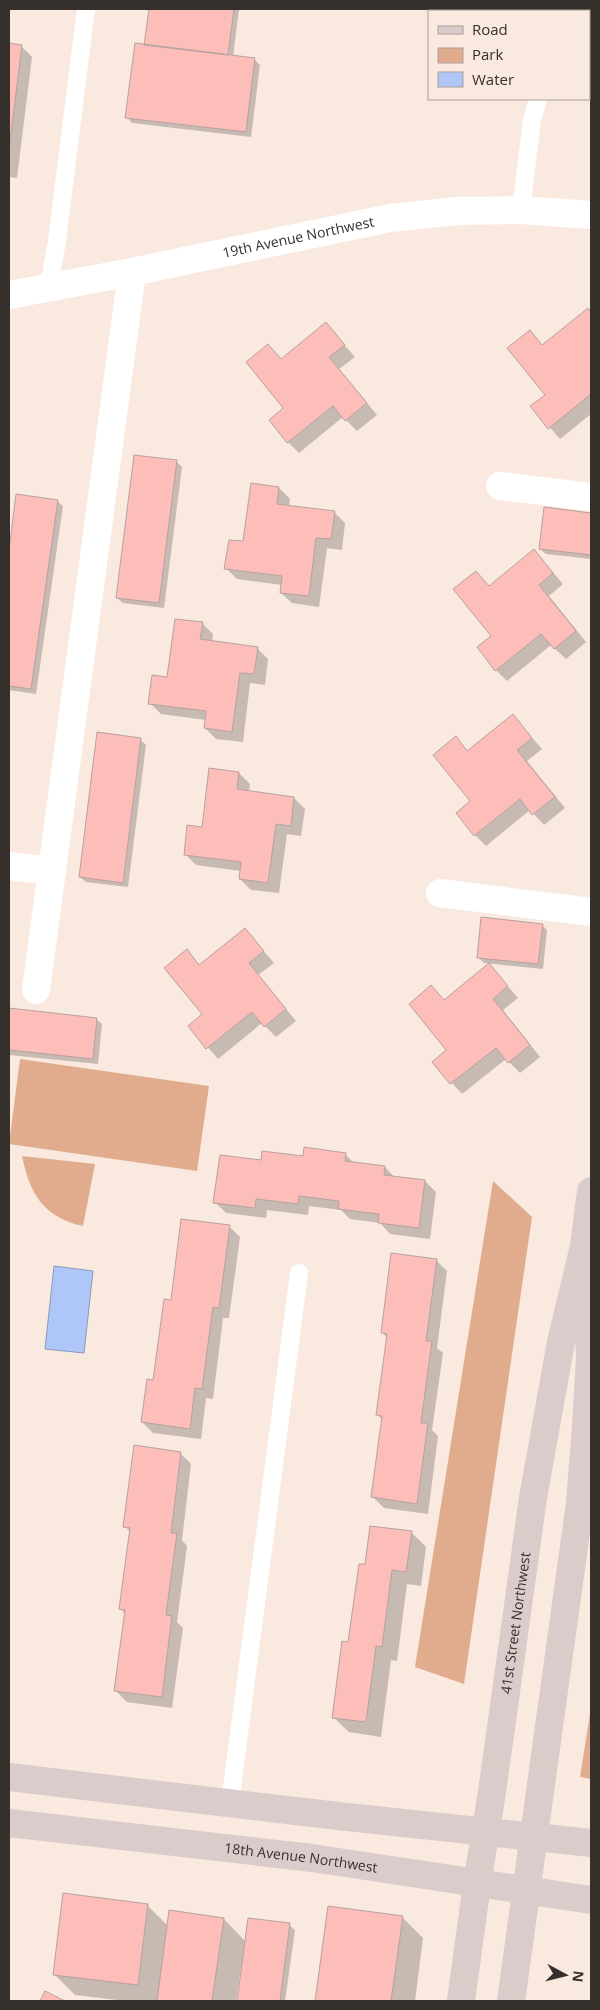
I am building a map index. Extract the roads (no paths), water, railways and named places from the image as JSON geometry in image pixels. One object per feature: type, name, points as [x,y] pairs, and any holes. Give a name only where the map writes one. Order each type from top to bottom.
[{"type":"main road","name":"41st Street Northwest","points":[[461,2001],[533,1498],[562,1342],[584,1246],[591,1191]]},
{"type":"main road","name":"41st Street Northwest","points":[[511,2001],[580,1503],[590,1357],[584,1246]]},
{"type":"main road","points":[[9,1777],[591,1843]]},
{"type":"main road","name":"18th Avenue Northwest","points":[[9,1823],[312,1858],[591,1900]]},
{"type":"street","name":"19th Avenue Northwest","points":[[9,295],[132,272],[390,218],[457,210],[521,210],[591,215]]},
{"type":"street","points":[[36,990],[132,272]]},
{"type":"street","points":[[500,486],[591,497]]},
{"type":"street","points":[[9,866],[52,872]]},
{"type":"street","points":[[440,893],[591,912]]},
{"type":"lane","points":[[49,287],[57,241],[86,9]]},
{"type":"lane","points":[[521,210],[532,120],[538,100]]},
{"type":"lane","points":[[230,1803],[299,1273]]},
{"type":"water","points":[[54,1266],[93,1271],[84,1353],[45,1349]]}]
